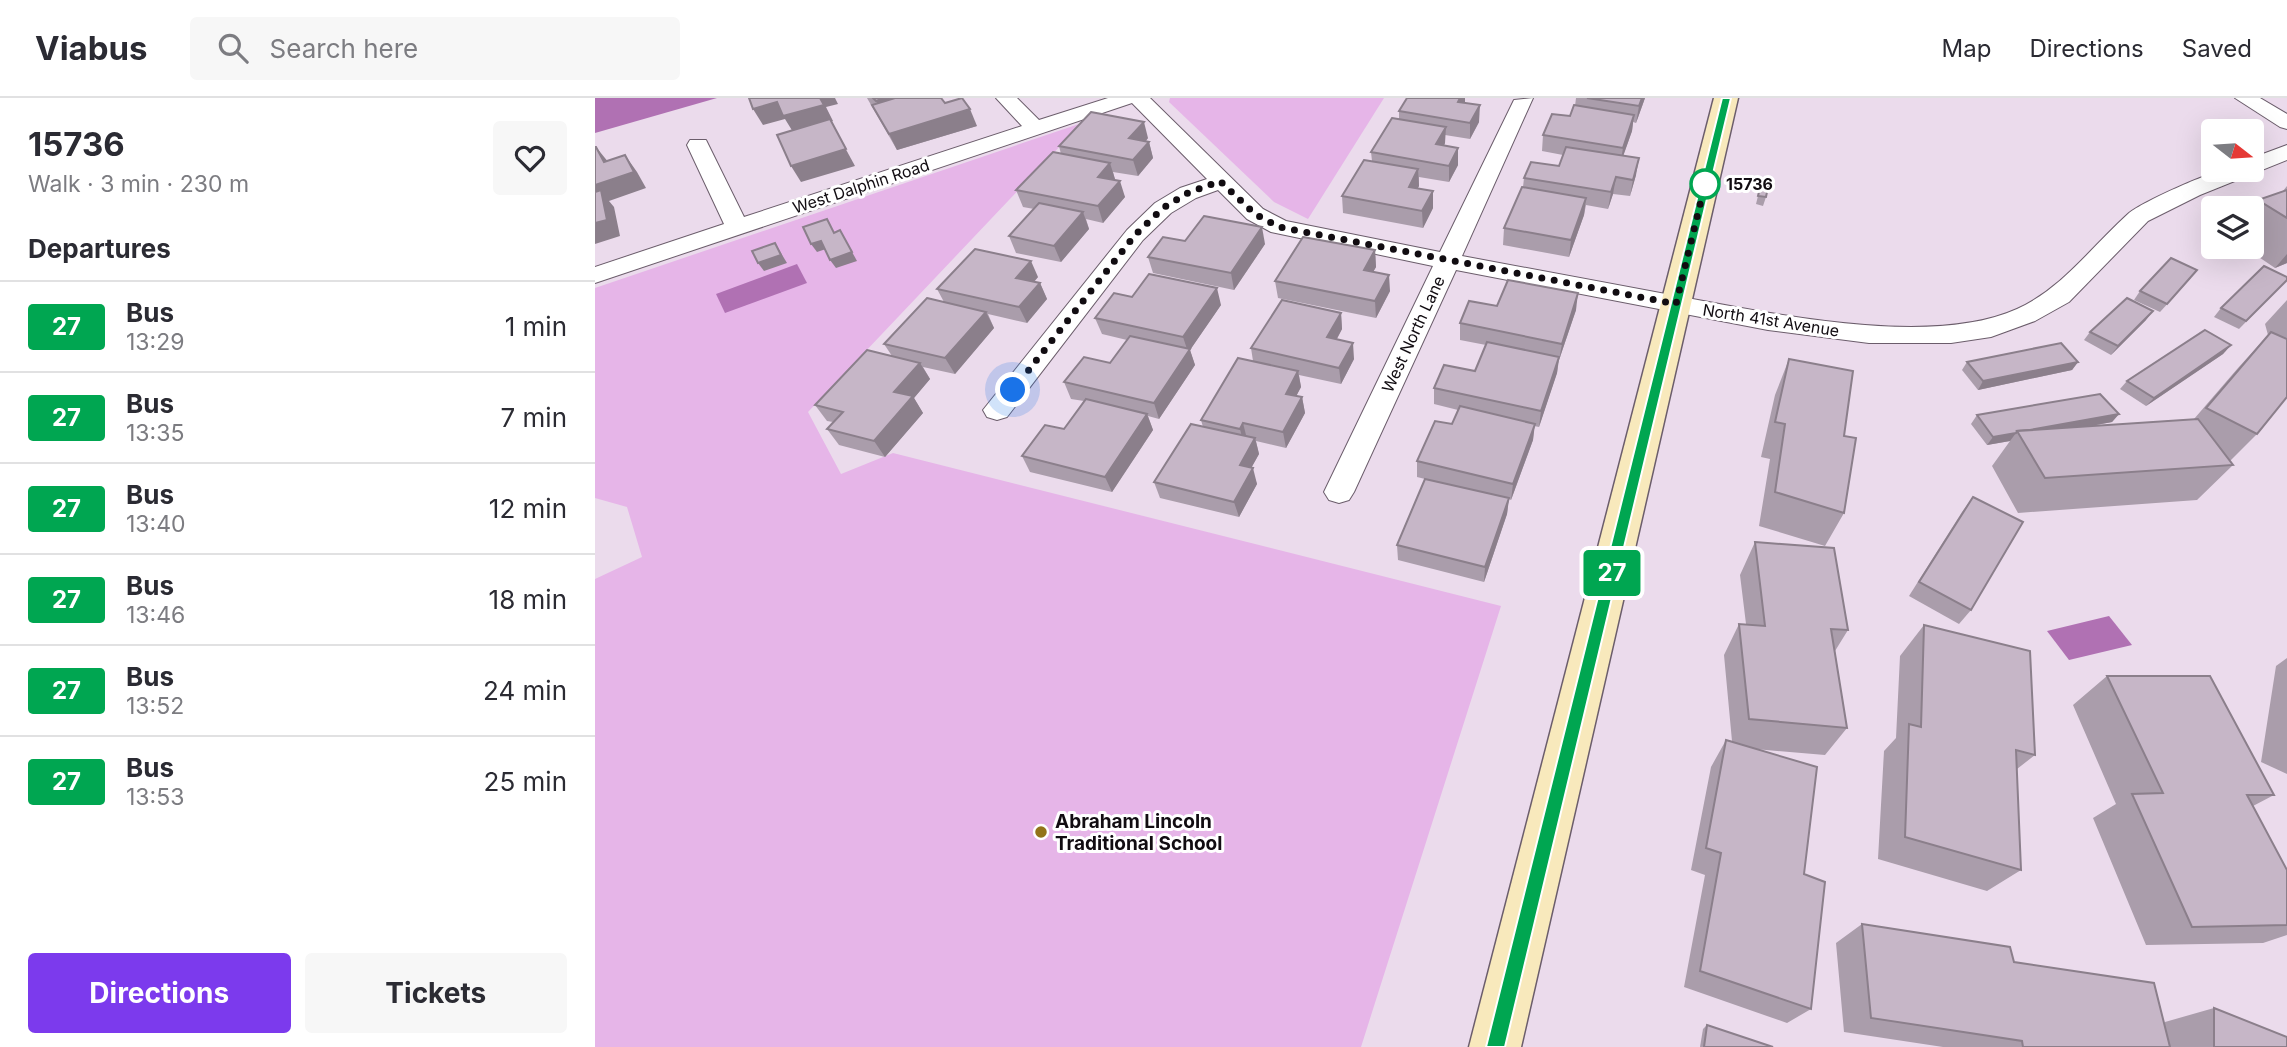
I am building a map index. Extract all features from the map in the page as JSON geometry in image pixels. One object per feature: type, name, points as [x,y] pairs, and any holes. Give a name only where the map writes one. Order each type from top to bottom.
[{"type":"main road","points":[[1495,1047],[1726,98]]},
{"type":"street","points":[[1006,98],[1036,129]]},
{"type":"street","name":"West Dalphin Road","points":[[595,275],[1128,98]]},
{"type":"street","name":"North 41st Avenue","points":[[1138,98],[1255,214],[1279,227],[1769,321],[1869,334],[1951,334],[1991,328],[2026,315],[2060,296],[2140,216],[2212,182]]},
{"type":"street","points":[[2245,98],[2287,123]]},
{"type":"street","name":"West North Lane","points":[[1339,492],[1524,100]]},
{"type":"street","points":[[698,145],[737,226]]},
{"type":"street","points":[[2265,161],[2287,152]]},
{"type":"street","points":[[997,410],[1135,235],[1163,208],[1188,193],[1220,181]]},
{"type":"shaded area","points":[[595,98],[717,98],[595,133]]},
{"type":"shaded area","points":[[1170,98],[1384,98],[1308,219],[1274,202],[1169,102]]},
{"type":"shaded area","name":"Abraham Lincoln Traditional School","points":[[1082,123],[808,412],[841,474],[893,453],[1501,606],[1361,1047],[595,1047],[595,579],[642,557],[627,507],[595,498],[595,288]]},
{"type":"shaded area","points":[[797,264],[807,283],[725,313],[716,294]]},
{"type":"shaded area","points":[[2109,616],[2132,645],[2069,660],[2047,631]]},
{"type":"building","points":[[749,98],[820,98],[824,105],[783,116],[777,102],[753,109]]},
{"type":"building","points":[[895,98],[941,98],[945,103],[962,98],[970,109],[889,134],[872,105]]},
{"type":"building","points":[[1407,98],[1460,98],[1458,102],[1480,105],[1470,123],[1399,111]]},
{"type":"building","points":[[1587,98],[1642,98],[1639,106]]},
{"type":"building","points":[[1574,105],[1634,115],[1623,148],[1543,135],[1552,114],[1570,116]]},
{"type":"building","points":[[1091,112],[1144,122],[1129,138],[1149,142],[1133,160],[1059,146]]},
{"type":"building","points":[[1392,118],[1446,127],[1436,144],[1458,148],[1449,166],[1371,152]]},
{"type":"building","points":[[830,119],[846,149],[791,166],[777,135]]},
{"type":"building","points":[[595,147],[604,162],[625,155],[634,172],[595,185]]},
{"type":"building","points":[[1566,147],[1639,158],[1633,180],[1616,177],[1611,192],[1524,178],[1531,162],[1559,166]]},
{"type":"building","points":[[1053,152],[1110,163],[1098,177],[1120,181],[1098,206],[1016,190]]},
{"type":"building","points":[[1364,160],[1418,169],[1409,187],[1433,191],[1422,211],[1342,196]]},
{"type":"building","points":[[1522,187],[1586,198],[1571,240],[1504,228]]},
{"type":"building","points":[[1768,187],[1766,197],[1758,196],[1760,188]]},
{"type":"building","points":[[601,190],[607,220],[595,223],[595,192]]},
{"type":"building","points":[[2287,190],[2287,218],[2264,204],[2264,198]]},
{"type":"building","points":[[1039,203],[1083,212],[1054,246],[1009,236]]},
{"type":"building","points":[[1204,216],[1262,227],[1231,273],[1148,257],[1163,237],[1185,241]]},
{"type":"building","points":[[827,219],[834,233],[840,230],[852,252],[830,260],[821,241],[811,244],[803,227]]},
{"type":"building","points":[[1303,237],[1375,250],[1364,270],[1389,275],[1375,301],[1275,281]]},
{"type":"building","points":[[775,243],[781,255],[758,263],[752,251]]},
{"type":"building","points":[[975,249],[1031,261],[1016,278],[1040,283],[1019,307],[937,289]]},
{"type":"building","points":[[2171,258],[2197,270],[2167,304],[2140,291]]},
{"type":"building","points":[[2264,266],[2287,277],[2287,280],[2246,321],[2221,308]]},
{"type":"building","points":[[1149,274],[1217,288],[1183,337],[1095,318],[1114,293],[1132,297]]},
{"type":"building","points":[[1508,280],[1578,293],[1562,344],[1460,323],[1469,301],[1497,306]]},
{"type":"building","points":[[927,298],[986,312],[945,358],[884,344]]},
{"type":"building","points":[[2127,298],[2153,311],[2118,346],[2090,332]]},
{"type":"building","points":[[1282,300],[1341,313],[1327,337],[1353,343],[1339,368],[1251,348]]},
{"type":"building","points":[[2205,330],[2231,345],[2154,398],[2127,381]]},
{"type":"building","points":[[2271,332],[2287,339],[2287,397],[2257,434],[2206,408]]},
{"type":"building","points":[[1130,336],[1190,349],[1154,403],[1064,382],[1084,357],[1110,363]]},
{"type":"building","points":[[1487,342],[1559,357],[1541,411],[1434,388],[1444,365],[1475,371]]},
{"type":"building","points":[[2061,343],[2078,362],[1983,381],[1967,362]]},
{"type":"building","points":[[867,350],[920,363],[894,392],[913,396],[874,441],[827,429],[843,412],[815,405]]},
{"type":"building","points":[[1238,358],[1298,371],[1286,394],[1302,397],[1283,432],[1243,423],[1240,429],[1201,420]]},
{"type":"building","points":[[1789,359],[1853,371],[1844,436],[1856,438],[1844,513],[1775,492],[1785,424],[1775,422]]},
{"type":"building","points":[[2100,394],[2119,414],[1993,437],[1977,415]]},
{"type":"building","points":[[1086,399],[1147,414],[1105,477],[1022,456],[1045,425],[1064,429]]},
{"type":"building","points":[[1460,406],[1535,424],[1513,484],[1417,461],[1435,421],[1452,424]]},
{"type":"building","points":[[2198,419],[2233,465],[2045,478],[2017,431]]},
{"type":"building","points":[[1191,424],[1255,438],[1240,465],[1253,468],[1234,502],[1154,482]]},
{"type":"building","points":[[1425,479],[1509,498],[1485,567],[1397,545]]},
{"type":"building","points":[[1973,497],[2023,522],[1971,610],[1919,582]]},
{"type":"building","points":[[1755,542],[1834,548],[1848,630],[1831,629],[1847,728],[1749,719],[1739,624],[1765,626]]},
{"type":"building","points":[[1924,625],[2030,651],[2035,755],[2016,750],[2021,870],[1905,837],[1909,724],[1921,727]]},
{"type":"building","points":[[2107,676],[2210,676],[2274,795],[2247,795],[2287,870],[2287,925],[2192,927],[2132,794],[2163,793]]},
{"type":"building","points":[[1726,740],[1817,767],[1804,874],[1825,882],[1811,1009],[1700,971],[1721,853],[1706,848]]},
{"type":"building","points":[[1862,924],[2010,947],[2014,962],[2154,983],[2170,1047],[2023,1047],[2022,1041],[1871,1018]]},
{"type":"building","points":[[2214,1008],[2287,1037],[2287,1047],[2214,1047]]},
{"type":"building","points":[[1707,1025],[1773,1047],[1704,1047]]},
{"type":"bus line","name":"27","points":[[1495,1047],[1726,98]]},
{"type":"place","name":"15736","points":[[1705,184]]},
{"type":"place","name":"Abraham Lincoln Traditional School","points":[[1041,832]]},
{"type":"route","points":[[1013,390],[1135,235],[1163,208],[1188,193],[1220,181],[1255,214],[1279,227],[1676,304],[1705,184]]}]
